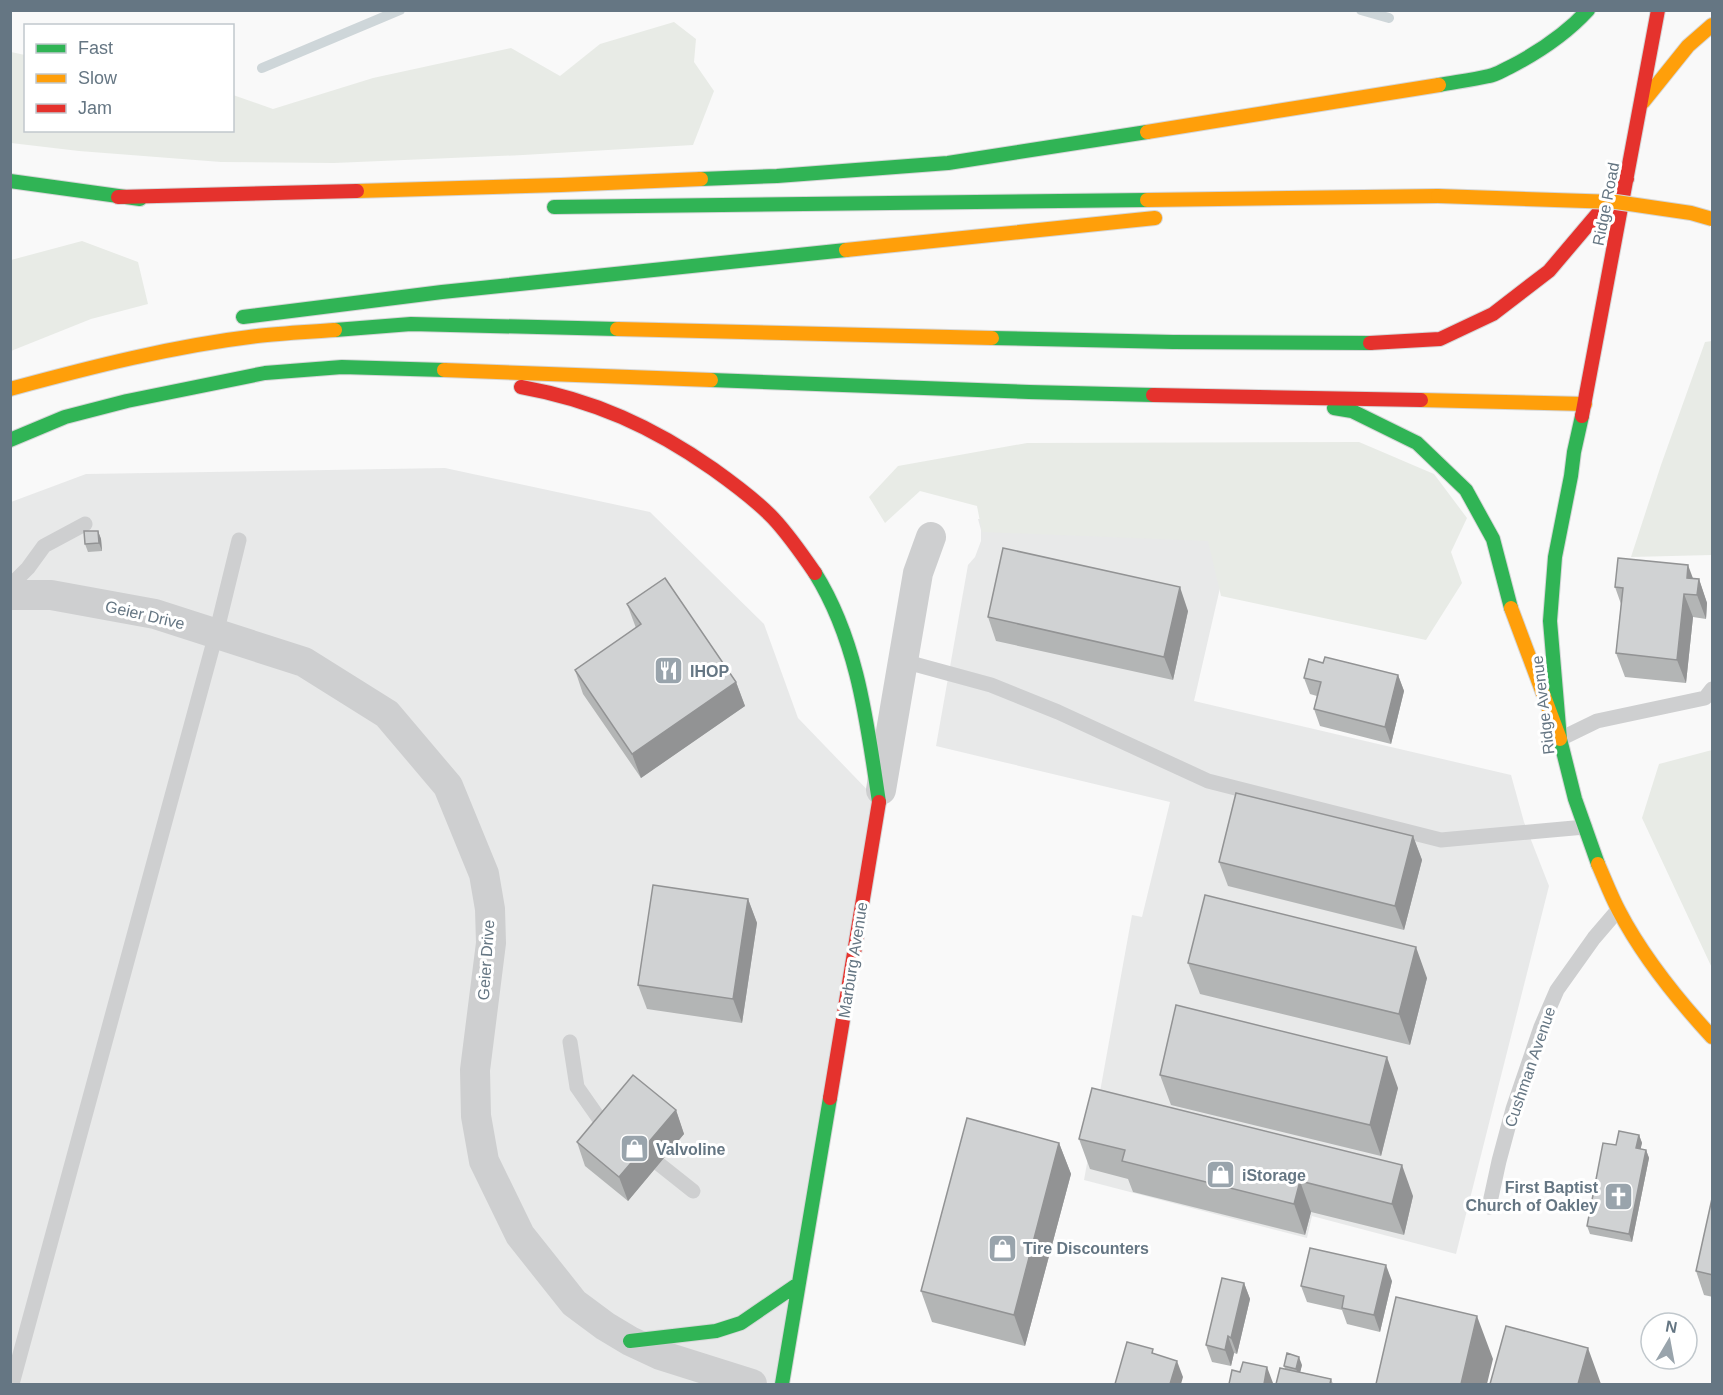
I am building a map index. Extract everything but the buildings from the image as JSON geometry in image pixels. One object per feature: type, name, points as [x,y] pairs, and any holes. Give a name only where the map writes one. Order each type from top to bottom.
[{"type":"main road","points":[[118,197],[561,185],[777,176],[948,164],[1491,76],[1514,66],[1574,27],[1588,10]]},
{"type":"main road","name":"Ridge Road","points":[[1585,404],[1658,10]]},
{"type":"main road","points":[[1642,103],[1688,46],[1713,25]]},
{"type":"main road","points":[[10,389],[76,371],[181,348],[257,336],[411,324],[1173,342],[1378,343],[1440,339],[1493,314],[1549,271],[1627,179]]},
{"type":"main road","points":[[10,182],[118,197],[244,207]]},
{"type":"main road","points":[[1207,213],[1438,196]]},
{"type":"main road","points":[[541,207],[1438,196],[1616,202],[1691,213],[1713,219]]},
{"type":"main road","points":[[226,320],[442,292],[1172,217]]},
{"type":"main road","points":[[76,371],[172,335]]},
{"type":"main road","points":[[10,440],[65,417],[196,386],[265,373],[342,367],[1029,392],[1585,404]]},
{"type":"main road","points":[[422,369],[540,390],[604,408],[664,438],[728,479],[772,517],[806,558],[832,604],[849,645],[863,703],[879,802]]},
{"type":"main road","points":[[1279,398],[1352,411],[1417,443],[1466,490],[1493,539],[1510,606],[1560,739]]},
{"type":"main road","name":"Ridge Avenue","points":[[1585,404],[1555,557],[1550,621],[1560,739],[1575,799],[1593,852],[1618,910],[1647,957],[1693,1016],[1713,1037]]},
{"type":"main road","name":"Marburg Avenue","points":[[782,1384],[879,802]]},
{"type":"main road","points":[[630,1341],[716,1331],[733,1326],[741,1323],[798,1284]]},
{"type":"street","name":"Marburg Avenue","points":[[879,802],[918,573],[932,537]]},
{"type":"street","name":"Geier Drive","points":[[10,595],[51,596],[155,614],[304,662],[387,714],[448,786],[484,874],[490,909],[490,943],[475,1070],[476,1116],[484,1161],[520,1235],[574,1304],[604,1326],[660,1355],[752,1384]]},
{"type":"lane","points":[[10,586],[28,568],[44,546],[85,524]]},
{"type":"lane","points":[[12,1384],[216,634],[239,540]]},
{"type":"lane","points":[[903,661],[991,685],[1058,712],[1208,781],[1441,840],[1585,827]]},
{"type":"lane","points":[[1560,739],[1597,721],[1705,698],[1713,689]]},
{"type":"lane","name":"Cushman Avenue","points":[[1489,1207],[1514,1109],[1541,1027],[1557,990],[1594,938],[1618,910]]},
{"type":"lane","points":[[570,1042],[577,1087],[598,1117],[615,1130]]},
{"type":"lane","points":[[659,1164],[693,1191]]},
{"type":"shaded area","points":[[674,22],[696,39],[694,62],[714,91],[693,145],[334,163],[221,162],[79,151],[11,143],[11,52],[24,55],[24,132],[234,132],[234,95],[273,109],[373,78],[511,48],[560,76],[600,44]]},
{"type":"shaded area","points":[[82,241],[138,262],[148,304],[91,319],[11,351],[11,260]]},
{"type":"shaded area","points":[[1712,341],[1712,555],[1631,557],[1705,342]]},
{"type":"shaded area","points":[[1359,442],[1434,474],[1467,518],[1451,552],[1462,583],[1426,640],[1221,596],[1208,541],[982,532],[977,506],[920,491],[885,523],[869,497],[898,466],[1027,443]]},
{"type":"shaded area","points":[[445,468],[650,512],[764,624],[798,718],[879,802],[782,1384],[11,1384],[11,502],[86,474]]},
{"type":"shaded area","name":"iStorage","points":[[978,519],[1234,527],[1194,701],[1511,775],[1524,822],[1549,886],[1456,1254],[1312,1216],[1307,1238],[1084,1180],[1132,915],[1142,917],[1170,802],[936,746],[968,565],[975,557],[981,541]]},
{"type":"shaded area","points":[[1712,750],[1712,968],[1642,818],[1659,764]]},
{"type":"waterway","points":[[262,68],[400,10]]},
{"type":"waterway","points":[[1361,10],[1389,18]]},
{"type":"traffic: fast","points":[[1439,85],[1492,75],[1510,67],[1552,42],[1588,10]]},
{"type":"traffic: fast","points":[[701,179],[777,176],[948,163],[1147,132]]},
{"type":"traffic: fast","points":[[10,181],[140,199]]},
{"type":"traffic: fast","points":[[554,207],[1147,200]]},
{"type":"traffic: fast","points":[[243,317],[442,292],[846,250]]},
{"type":"traffic: fast","points":[[335,330],[411,324],[617,329]]},
{"type":"traffic: fast","points":[[992,338],[1370,343]]},
{"type":"traffic: fast","points":[[10,440],[65,417],[127,401],[265,373],[342,367],[444,370]]},
{"type":"traffic: fast","points":[[711,380],[1153,395]]},
{"type":"traffic: fast","points":[[1334,408],[1352,411],[1417,443],[1466,490],[1493,539],[1511,608]]},
{"type":"traffic: fast","points":[[1582,416],[1555,557],[1550,621],[1560,739],[1575,799],[1598,864]]},
{"type":"traffic: fast","points":[[815,573],[830,599],[851,655],[865,713],[879,802]]},
{"type":"traffic: fast","points":[[782,1384],[830,1098]]},
{"type":"traffic: fast","points":[[630,1341],[716,1331],[741,1323],[798,1284]]},
{"type":"traffic: slow","points":[[1643,102],[1688,46],[1712,25]]},
{"type":"traffic: slow","points":[[1147,132],[1439,85]]},
{"type":"traffic: slow","points":[[357,191],[701,179]]},
{"type":"traffic: slow","points":[[1147,200],[1438,196]]},
{"type":"traffic: slow","points":[[1438,196],[1616,202],[1691,213],[1712,219]]},
{"type":"traffic: slow","points":[[846,250],[1155,218]]},
{"type":"traffic: slow","points":[[617,329],[992,338]]},
{"type":"traffic: slow","points":[[10,389],[102,365],[194,345],[257,336],[335,330]]},
{"type":"traffic: slow","points":[[444,370],[711,380]]},
{"type":"traffic: slow","points":[[1421,400],[1585,404]]},
{"type":"traffic: slow","points":[[1511,608],[1560,739]]},
{"type":"traffic: slow","points":[[1598,864],[1616,905],[1639,945],[1674,993],[1712,1037]]},
{"type":"traffic: jam","points":[[1582,416],[1658,10]]},
{"type":"traffic: jam","points":[[1370,343],[1440,339],[1493,314],[1549,271],[1627,179]]},
{"type":"traffic: jam","points":[[118,197],[357,191]]},
{"type":"traffic: jam","points":[[521,387],[573,399],[622,417],[691,454],[737,486],[766,511],[779,524],[815,573]]},
{"type":"traffic: jam","points":[[1153,395],[1421,400]]},
{"type":"traffic: jam","points":[[830,1098],[879,802]]},
{"type":"place","name":"IHOP","points":[[669,671]]},
{"type":"place","name":"Valvoline","points":[[635,1149]]},
{"type":"place","name":"iStorage","points":[[1221,1175]]},
{"type":"place","name":"First Baptist Church of Oakley","points":[[1619,1196]]},
{"type":"place","name":"Tire Discounters","points":[[1002,1248]]}]
